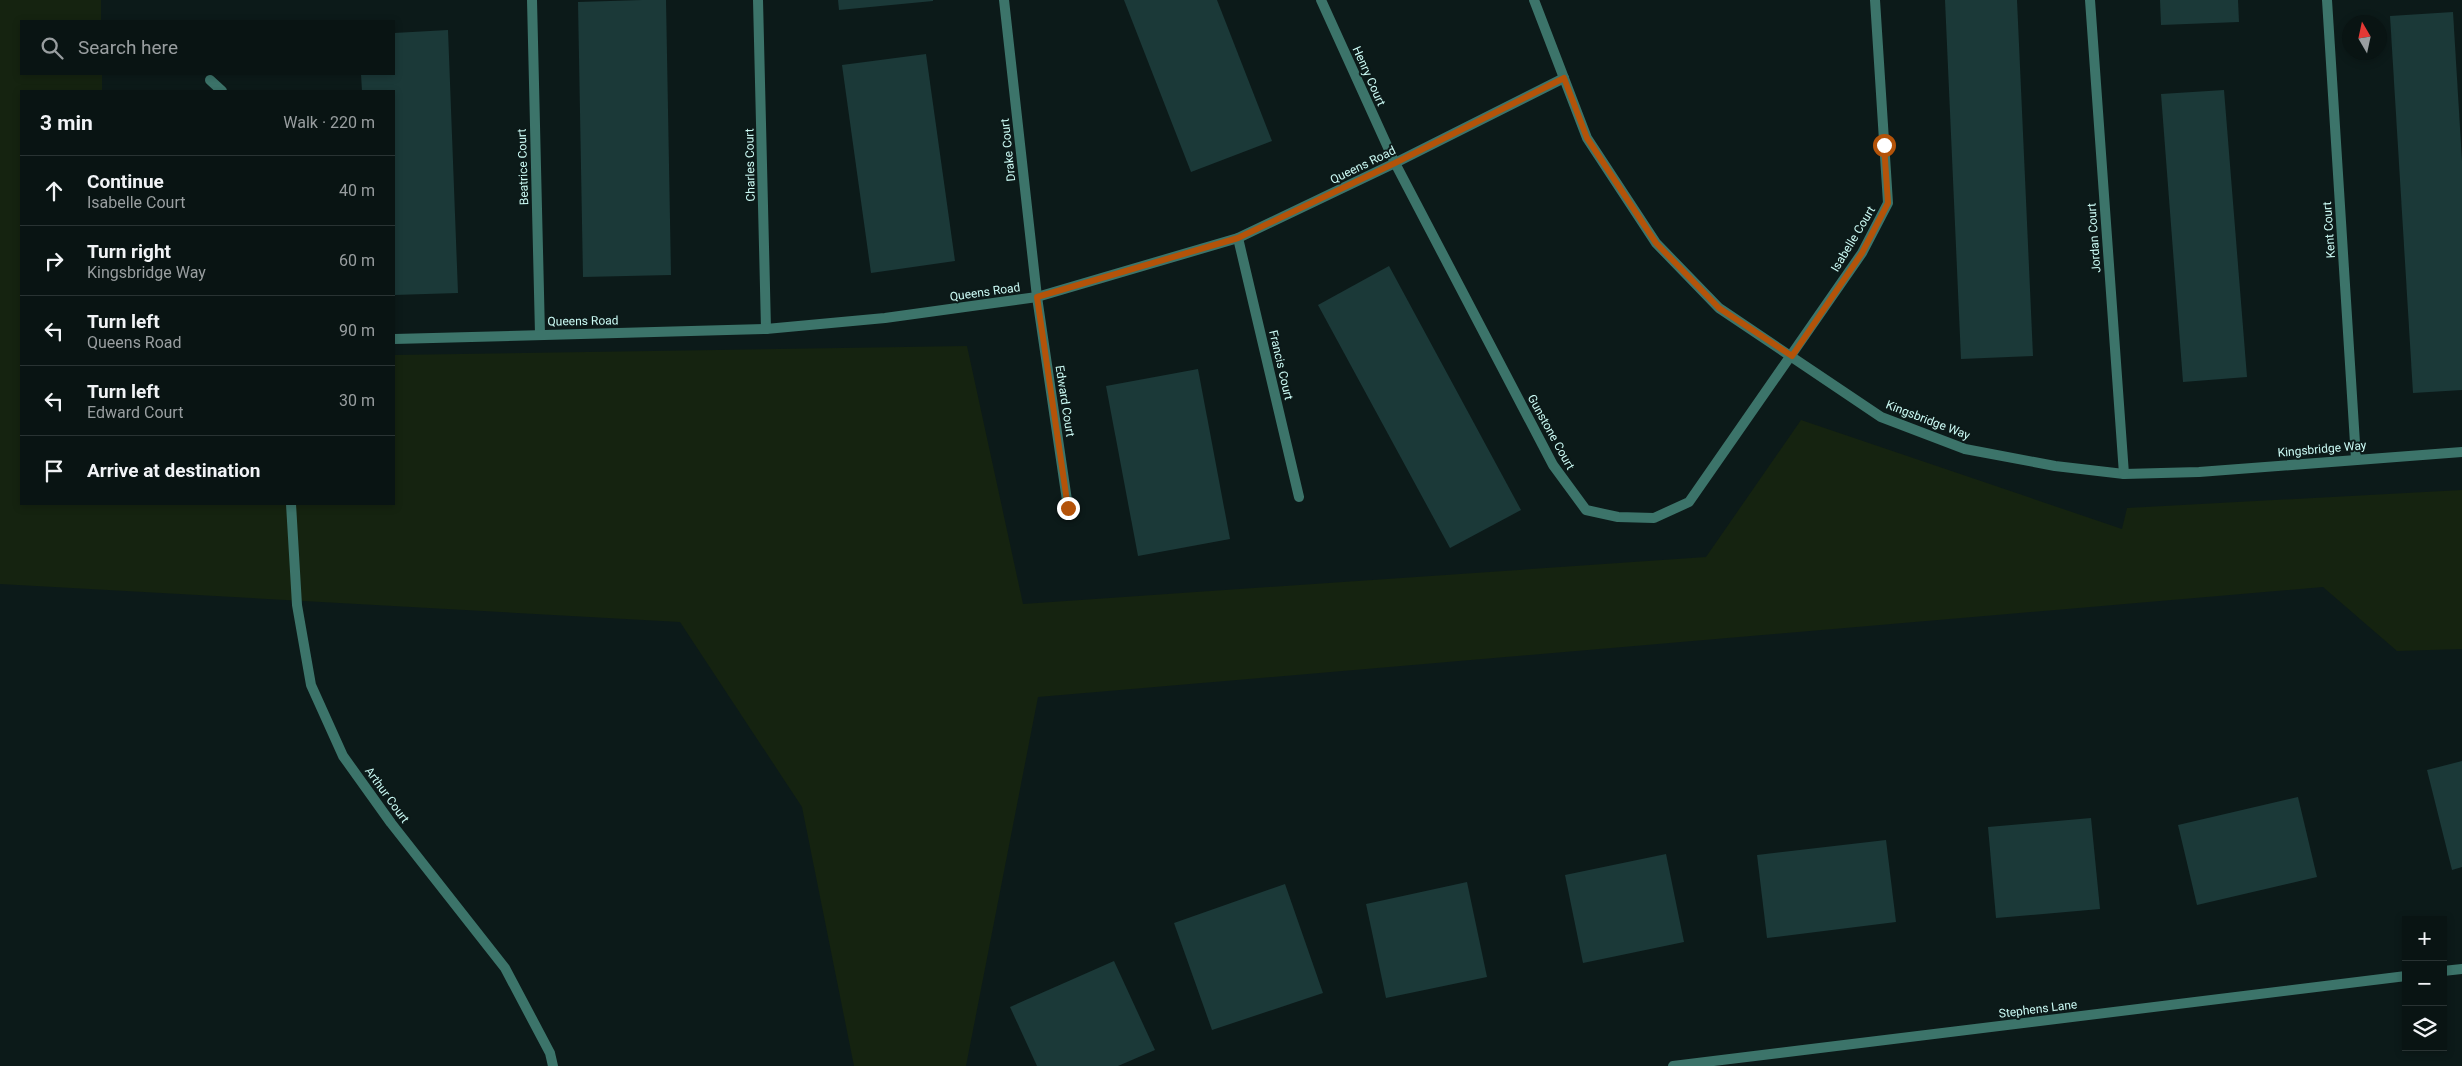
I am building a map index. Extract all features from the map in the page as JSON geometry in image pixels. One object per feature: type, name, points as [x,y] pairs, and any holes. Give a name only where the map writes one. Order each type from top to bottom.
[{"type":"street","name":"Beatrice Court","points":[[532,0],[540,334]]},
{"type":"street","name":"Charles Court","points":[[758,0],[766,328]]},
{"type":"street","name":"Drake Court","points":[[1004,0],[1037,297]]},
{"type":"street","name":"Henry Court","points":[[1321,0],[1395,163]]},
{"type":"street","name":"Kingsbridge Way","points":[[1534,0],[1587,138],[1656,243],[1719,308],[1881,417],[1965,449],[2055,466],[2124,474],[2199,472],[2462,452]]},
{"type":"street","name":"Isabelle Court","points":[[1792,356],[1862,253],[1888,203],[1875,0]]},
{"type":"street","name":"Jordan Court","points":[[2090,0],[2124,474]]},
{"type":"street","name":"Kent Court","points":[[2326,0],[2356,459]]},
{"type":"street","name":"Queens Road","points":[[395,339],[540,334],[687,332],[766,328],[885,318],[1037,297],[1238,238],[1395,163],[1564,78]]},
{"type":"street","points":[[210,80],[221,90]]},
{"type":"street","name":"Gunstone Court","points":[[1395,163],[1553,465],[1586,510],[1618,517],[1654,518],[1689,502],[1792,356]]},
{"type":"street","name":"Francis Court","points":[[1238,238],[1299,497]]},
{"type":"street","name":"Edward Court","points":[[1037,297],[1068,508]]},
{"type":"street","name":"Arthur Court","points":[[291,505],[297,606],[311,685],[344,756],[391,824],[505,968],[550,1053],[553,1066]]},
{"type":"street","points":[[2447,971],[2462,969]]},
{"type":"street","name":"Stephens Lane","points":[[1673,1066],[2402,976]]},
{"type":"green space","points":[[0,0],[101,0],[101,20],[20,20],[20,75],[102,75],[102,90],[20,90],[20,505],[395,505],[395,355],[967,346],[1023,604],[1706,557],[1801,420],[2122,529],[2127,508],[2462,490],[2462,649],[2397,651],[2323,587],[1038,697],[966,1066],[854,1066],[802,807],[680,622],[0,584]]},
{"type":"building","points":[[666,0],[671,275],[583,277],[578,2]]},
{"type":"building","points":[[838,0],[933,0],[933,1],[839,10]]},
{"type":"building","points":[[1124,0],[1217,0],[1272,141],[1191,172]]},
{"type":"building","points":[[1945,0],[2017,0],[2033,356],[1961,359]]},
{"type":"building","points":[[2160,0],[2238,0],[2239,22],[2161,25]]},
{"type":"building","points":[[2453,12],[2462,161],[2462,390],[2413,393],[2390,16]]},
{"type":"building","points":[[448,30],[458,293],[395,295],[395,90],[362,90],[361,75],[395,75],[395,33]]},
{"type":"building","points":[[926,54],[955,261],[871,273],[842,65]]},
{"type":"building","points":[[2224,90],[2247,377],[2183,382],[2161,94]]},
{"type":"building","points":[[1389,266],[1521,510],[1450,548],[1318,305]]},
{"type":"building","points":[[1198,369],[1230,539],[1138,556],[1106,386]]},
{"type":"building","points":[[2462,761],[2462,867],[2452,870],[2427,770]]},
{"type":"building","points":[[2298,797],[2317,877],[2197,905],[2178,825]]},
{"type":"building","points":[[2091,818],[2100,909],[1996,918],[1988,827]]},
{"type":"building","points":[[1886,840],[1896,922],[1767,938],[1757,855]]},
{"type":"building","points":[[1666,854],[1684,942],[1583,963],[1565,875]]},
{"type":"building","points":[[1467,882],[1487,977],[1386,998],[1366,904]]},
{"type":"building","points":[[1285,884],[1323,993],[1212,1030],[1174,923]]},
{"type":"building","points":[[1114,961],[1155,1050],[1118,1066],[1037,1066],[1010,1007]]},
{"type":"route","points":[[1068,508],[1037,297],[1238,238],[1395,163],[1564,78],[1587,138],[1656,243],[1719,308],[1792,356],[1862,253],[1888,203],[1884,145]]}]
